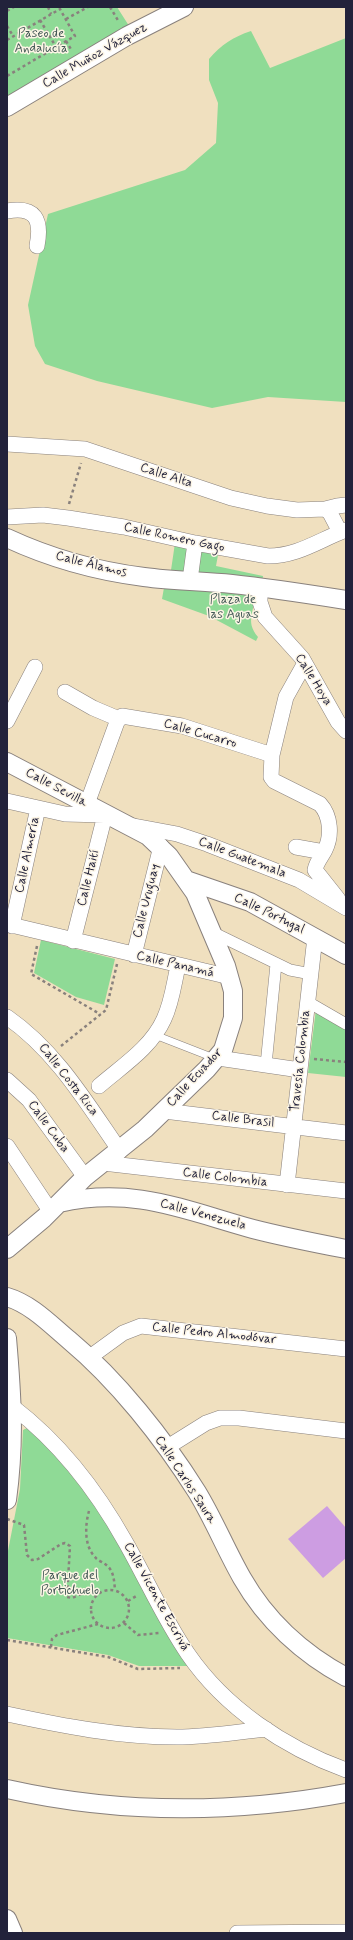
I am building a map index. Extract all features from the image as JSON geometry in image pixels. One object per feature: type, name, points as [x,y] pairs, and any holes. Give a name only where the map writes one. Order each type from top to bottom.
[{"type":"street","name":"Calle Muñoz Vázquez","points":[[7,107],[127,36],[184,7]]},
{"type":"street","points":[[7,211],[22,210],[35,216],[40,227],[37,246]]},
{"type":"street","name":"Calle Alta","points":[[7,444],[85,449],[245,502],[282,508],[325,510],[337,506],[346,506]]},
{"type":"street","points":[[325,510],[330,513],[338,534]]},
{"type":"street","name":"Calle Romero Gago","points":[[12,516],[65,518],[124,527],[195,544],[268,556],[279,556],[301,551],[338,534]]},
{"type":"street","name":"Calle Álamos","points":[[12,540],[39,552],[81,565],[131,575],[169,580],[190,580]]},
{"type":"street","points":[[195,544],[190,580],[260,587],[346,600]]},
{"type":"street","name":"Calle Hoya","points":[[260,587],[260,602],[265,617],[305,662],[338,722],[346,731]]},
{"type":"street","points":[[305,662],[286,697],[272,755],[271,777],[274,781],[320,804],[324,808],[329,825],[329,834],[324,852],[315,870],[344,906]]},
{"type":"street","points":[[7,721],[35,667]]},
{"type":"street","points":[[65,692],[93,708],[119,719],[87,804]]},
{"type":"street","name":"Calle Cucarro","points":[[119,719],[127,716],[182,726],[272,755]]},
{"type":"street","name":"Calle Sevilla","points":[[7,762],[105,814]]},
{"type":"street","points":[[7,801],[65,814],[105,814]]},
{"type":"street","name":"Calle Almería","points":[[10,925],[38,808]]},
{"type":"street","name":"Calle Ecuador","points":[[7,1249],[55,1207],[85,1177],[120,1151],[164,1111],[217,1058],[228,1040],[233,1018],[233,991],[230,977],[189,881],[161,846],[132,826],[105,814]]},
{"type":"street","name":"Calle Haití","points":[[73,941],[105,814]]},
{"type":"street","name":"Calle Guatemala","points":[[132,826],[177,834],[207,844],[299,880],[344,906]]},
{"type":"street","name":"Calle Uruguay","points":[[127,954],[161,846]]},
{"type":"street","points":[[296,846],[324,852]]},
{"type":"street","name":"Calle Portugal","points":[[189,881],[250,902],[346,955]]},
{"type":"street","name":"Calle Panamá","points":[[10,925],[127,954],[230,977]]},
{"type":"street","points":[[212,932],[290,970],[311,974]]},
{"type":"street","name":"Travesía Colombia","points":[[287,1185],[315,937]]},
{"type":"street","points":[[266,1065],[276,964]]},
{"type":"street","points":[[99,1086],[144,1048],[155,1035],[168,1009],[178,966]]},
{"type":"street","points":[[308,1002],[346,1024]]},
{"type":"street","name":"Calle Costa Rica","points":[[7,1017],[30,1034],[51,1055],[120,1151]]},
{"type":"street","points":[[217,1058],[266,1065],[301,1064]]},
{"type":"street","name":"Calle Cuba","points":[[7,1080],[29,1100],[85,1177]]},
{"type":"street","name":"Calle Brasil","points":[[164,1111],[346,1133]]},
{"type":"street","points":[[7,1146],[55,1207]]},
{"type":"street","name":"Calle Colombia","points":[[103,1163],[346,1191]]},
{"type":"street","name":"Calle Venezuela","points":[[55,1207],[100,1196],[140,1199],[195,1211],[263,1231],[346,1249]]},
{"type":"street","name":"Calle Carlos Saura","points":[[7,1297],[37,1313],[90,1357],[126,1397],[166,1448],[206,1508],[242,1578],[259,1604],[277,1625],[306,1651],[326,1666],[346,1677]]},
{"type":"street","name":"Calle Pedro Almodóvar","points":[[90,1357],[123,1333],[141,1326],[346,1349]]},
{"type":"street","points":[[7,1338],[13,1407],[13,1440],[7,1500]]},
{"type":"street","name":"Calle Vicente Escrivá","points":[[13,1407],[33,1422],[59,1449],[100,1502],[127,1545],[172,1628],[199,1668],[228,1699],[266,1729],[307,1754],[346,1770]]},
{"type":"street","points":[[166,1448],[206,1423],[220,1418],[239,1418],[346,1431]]},
{"type":"street","points":[[7,1714],[70,1727],[144,1736],[217,1735],[266,1729]]},
{"type":"street","points":[[7,1789],[81,1803],[138,1808],[181,1809],[232,1807],[274,1803],[346,1793]]},
{"type":"street","points":[[7,1919],[13,1933]]},
{"type":"street","points":[[237,1933],[346,1932]]},
{"type":"lane","points":[[155,1035],[217,1058]]},
{"type":"path","points":[[7,11],[14,7]]},
{"type":"path","points":[[48,7],[51,14]]},
{"type":"path","points":[[66,19],[88,7]]},
{"type":"path","points":[[7,40],[60,9],[76,36],[7,76]]},
{"type":"path","points":[[40,20],[56,47]]},
{"type":"path","points":[[7,26],[13,36]]},
{"type":"path","points":[[66,41],[74,54]]},
{"type":"path","points":[[65,518],[85,449]]},
{"type":"path","points":[[39,932],[31,974],[100,1014]]},
{"type":"path","name":"Calle Panamá","points":[[51,1055],[106,1010],[127,954]]},
{"type":"path","points":[[301,1064],[346,1062]]},
{"type":"path","points":[[100,1502],[90,1511],[86,1527],[87,1539],[93,1556],[111,1570],[115,1590]]},
{"type":"path","points":[[7,1519],[24,1525],[27,1555],[32,1560],[38,1559],[61,1544],[65,1543],[70,1546],[67,1597],[72,1598],[93,1589],[99,1593]]},
{"type":"path","points":[[110,1589],[115,1590],[122,1593],[129,1605],[130,1611],[124,1623],[112,1628],[106,1628],[98,1624],[92,1616],[90,1610],[94,1598],[99,1593],[110,1589]]},
{"type":"path","points":[[124,1623],[138,1635],[162,1632],[172,1628]]},
{"type":"path","points":[[51,1647],[52,1639],[57,1635],[98,1624]]},
{"type":"path","points":[[7,1640],[108,1657],[138,1669],[199,1668]]},
{"type":"green space","name":"Paseo de Andalucía","points":[[7,7],[117,7],[131,29],[7,102]]},
{"type":"green space","points":[[251,31],[270,68],[346,38],[346,402],[268,397],[212,408],[97,381],[45,364],[35,346],[28,305],[48,214],[185,170],[216,143],[218,103],[209,80],[209,59],[228,42]]},
{"type":"green space","points":[[175,543],[187,544],[187,573],[170,577]]},
{"type":"green space","points":[[200,550],[215,551],[218,555],[216,566],[263,576],[262,583],[198,576]]},
{"type":"green space","name":"Plaza de las Aguas","points":[[165,582],[254,593],[251,621],[254,631],[258,637],[256,641],[209,616],[162,599]]},
{"type":"green space","points":[[41,940],[115,959],[104,1005],[76,997],[34,973]]},
{"type":"green space","points":[[316,1009],[346,1027],[346,1077],[308,1073]]},
{"type":"green space","name":"Parque del Portichuelo","points":[[29,1427],[34,1430],[91,1497],[191,1666],[139,1666],[108,1655],[7,1638],[7,1556],[20,1489],[23,1430]]},
{"type":"building","points":[[327,1506],[346,1528],[346,1558],[323,1578],[288,1539]]}]
